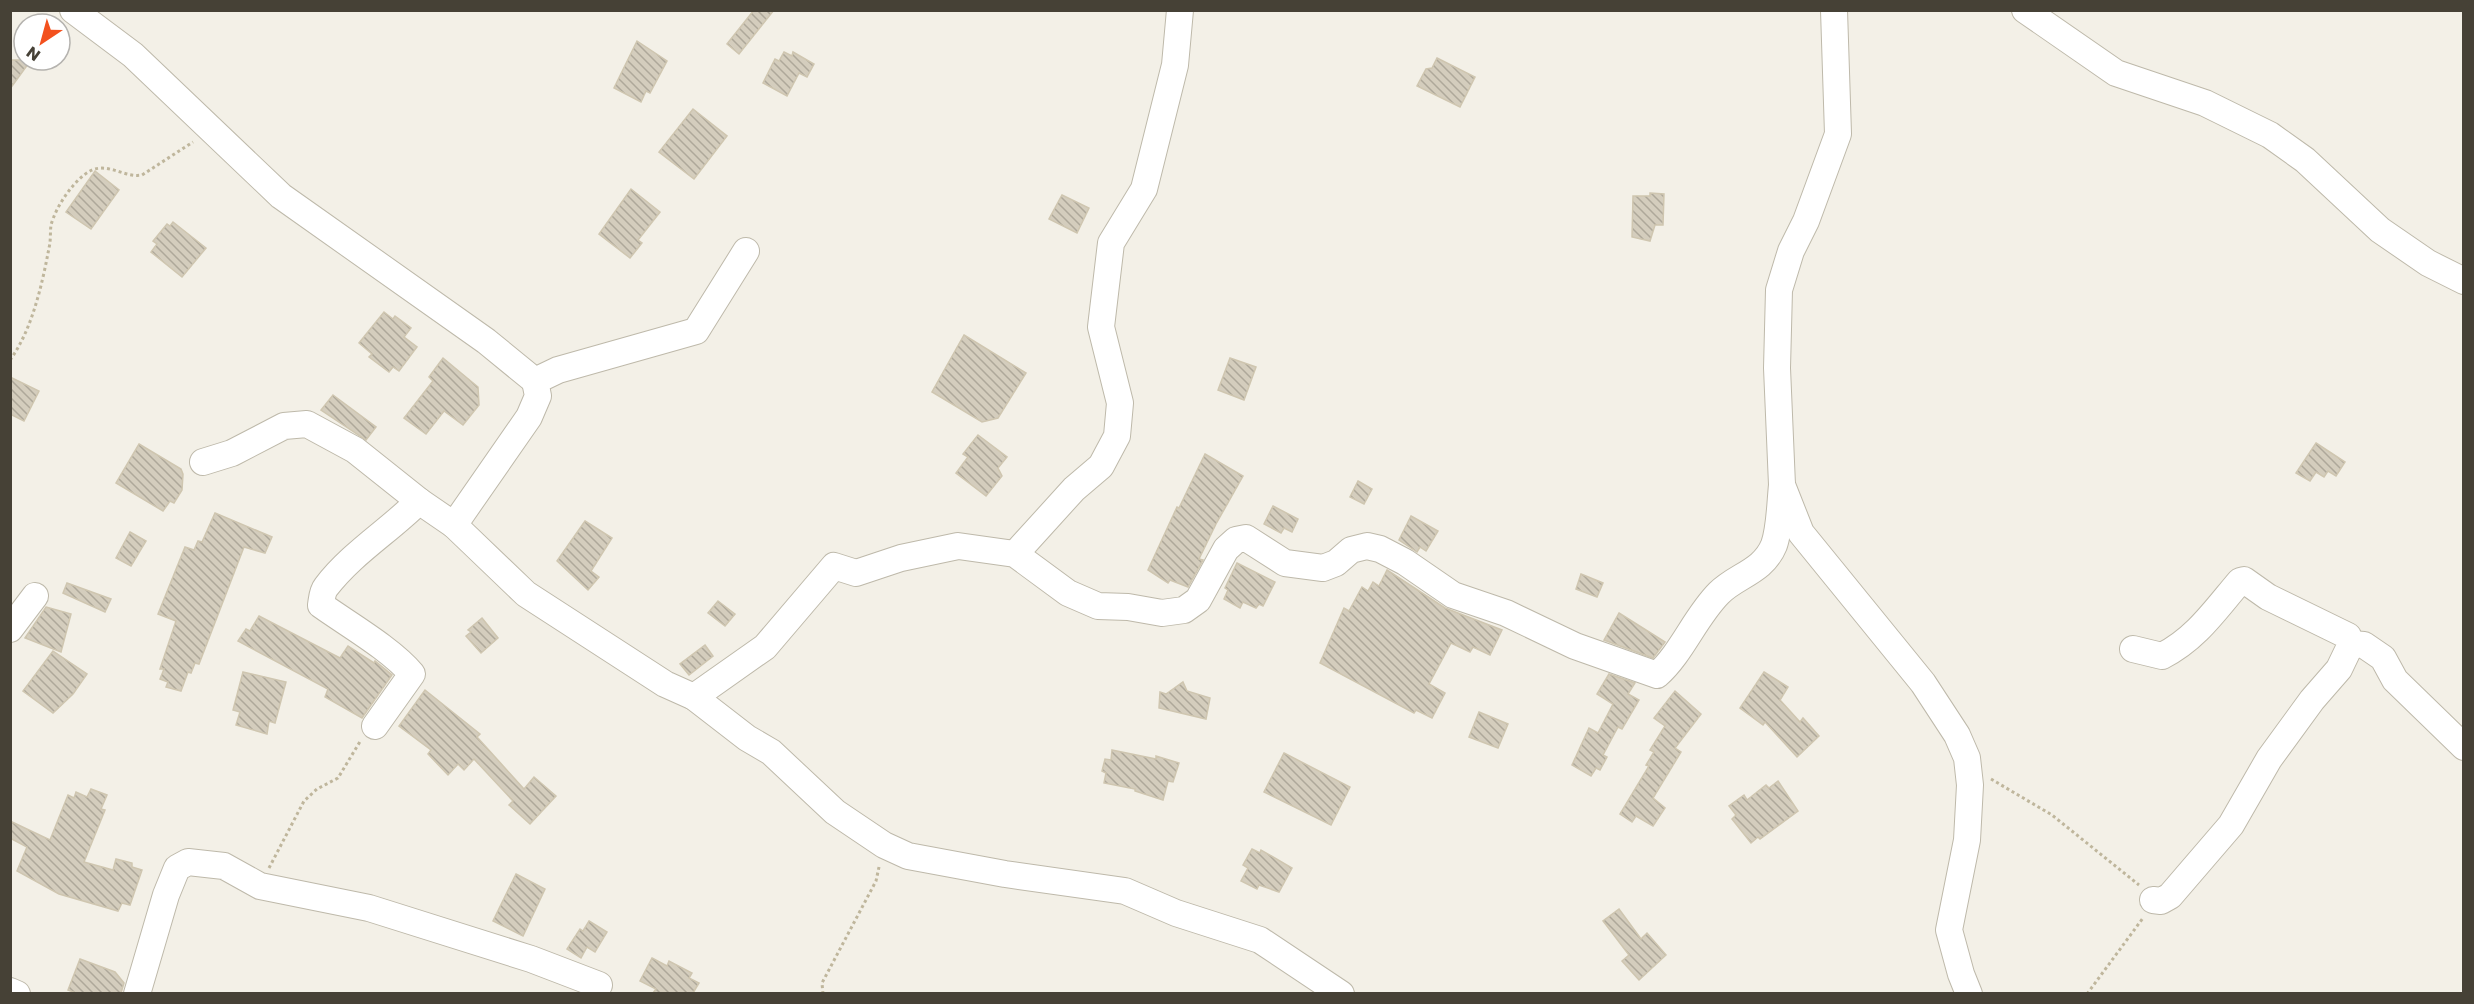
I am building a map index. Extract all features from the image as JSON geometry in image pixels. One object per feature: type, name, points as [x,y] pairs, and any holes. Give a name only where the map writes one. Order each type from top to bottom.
[{"type":"street","points":[[73,10],[133,55],[281,196],[486,341],[535,381],[538,396],[529,417],[454,525]]},
{"type":"street","points":[[1015,554],[1074,489],[1101,466],[1117,436],[1120,403],[1101,327],[1111,243],[1144,189],[1175,65],[1180,10]]},
{"type":"street","points":[[694,697],[765,647],[834,566],[856,573],[901,558],[958,546],[1015,554],[1068,593],[1098,606],[1128,607],[1162,614],[1184,610],[1198,600],[1226,549],[1236,540],[1246,538],[1285,563],[1323,568],[1336,563],[1351,550],[1367,546],[1380,549],[1405,562],[1453,595],[1506,613],[1575,646],[1657,675],[1719,593],[1737,579],[1756,570],[1774,545],[1782,485],[1777,368],[1779,290],[1791,251],[1806,221],[1838,134],[1834,10]]},
{"type":"street","points":[[2025,10],[2116,72],[2205,103],[2270,135],[2305,160],[2380,230],[2427,263],[2463,281]]},
{"type":"street","points":[[535,381],[558,370],[696,331],[746,251]]},
{"type":"street","points":[[203,462],[232,453],[284,426],[307,424],[355,450],[419,501],[454,525],[526,594],[665,684],[694,697],[747,738],[771,752],[835,812],[884,845],[908,856],[1005,874],[1125,891],[1176,913],[1260,940],[1341,993]]},
{"type":"street","points":[[1782,485],[1801,533],[1923,683],[1957,735],[1967,758],[1970,785],[1967,840],[1949,930],[1960,974],[1970,993]]},
{"type":"street","points":[[375,726],[412,674],[398,657],[376,645],[321,605],[324,589],[369,541],[397,523],[419,501]]},
{"type":"street","points":[[2133,649],[2162,656],[2179,648],[2223,604],[2240,581],[2244,580],[2268,597],[2348,636],[2351,644],[2339,669],[2312,700],[2269,759],[2231,825],[2170,896],[2161,901],[2153,900]]},
{"type":"street","points":[[10,629],[35,596]]},
{"type":"street","points":[[2351,644],[2364,645],[2383,657],[2395,680],[2463,747]]},
{"type":"street","points":[[137,993],[166,894],[177,868],[188,862],[224,866],[260,886],[369,908],[531,959],[599,985]]},
{"type":"street","points":[[10,991],[16,993]]},
{"type":"path","points":[[10,360],[22,343],[34,305],[50,246],[52,224],[64,198],[73,188],[93,170],[100,169],[133,176],[142,175],[157,168],[184,145],[216,135]]},
{"type":"path","points":[[260,886],[304,801],[317,789],[338,778],[360,741],[375,726]]},
{"type":"path","points":[[1967,758],[1987,776],[2052,815],[2084,839],[2124,875],[2151,893],[2153,900],[2087,993]]},
{"type":"path","points":[[823,993],[822,983],[826,974],[876,881],[884,845]]},
{"type":"building","points":[[754,10],[774,10],[739,54],[727,44]]},
{"type":"building","points":[[637,41],[667,61],[650,93],[646,91],[641,102],[614,88]]},
{"type":"building","points":[[784,52],[792,56],[793,52],[814,64],[807,77],[799,73],[787,96],[763,83],[775,59],[779,61]]},
{"type":"building","points":[[1437,58],[1475,77],[1460,107],[1417,86],[1426,69],[1432,68]]},
{"type":"building","points":[[10,60],[12,60],[12,72],[22,72],[10,89]]},
{"type":"building","points":[[693,109],[727,136],[694,179],[659,152]]},
{"type":"building","points":[[95,171],[119,190],[91,229],[66,212]]},
{"type":"building","points":[[631,189],[660,212],[638,240],[642,243],[630,258],[599,234]]},
{"type":"building","points":[[1650,193],[1664,194],[1663,225],[1655,225],[1650,241],[1632,237],[1633,196],[1650,196]]},
{"type":"building","points":[[1062,195],[1089,208],[1077,233],[1049,219]]},
{"type":"building","points":[[173,222],[206,248],[182,277],[151,252],[157,244],[153,241],[167,224],[170,226]]},
{"type":"building","points":[[384,312],[393,319],[395,316],[411,328],[404,337],[417,347],[399,371],[393,367],[389,372],[369,357],[372,354],[359,343]]},
{"type":"building","points":[[964,335],[1026,373],[998,418],[982,422],[932,392]]},
{"type":"building","points":[[443,358],[478,387],[479,405],[463,425],[444,411],[426,434],[404,418],[433,381],[429,377]]},
{"type":"building","points":[[1230,358],[1256,367],[1244,400],[1218,390]]},
{"type":"building","points":[[10,377],[39,391],[24,421],[10,414]]},
{"type":"building","points":[[333,395],[376,427],[366,440],[321,410]]},
{"type":"building","points":[[978,435],[1007,457],[998,468],[1002,476],[986,496],[956,473],[968,457],[963,454]]},
{"type":"building","points":[[2316,443],[2345,462],[2336,476],[2328,471],[2324,477],[2316,472],[2310,481],[2296,473]]},
{"type":"building","points":[[139,444],[181,469],[183,474],[182,490],[174,503],[170,501],[163,511],[116,483]]},
{"type":"building","points":[[1205,454],[1243,476],[1216,524],[1199,559],[1203,560],[1188,587],[1170,580],[1168,583],[1148,570]]},
{"type":"building","points":[[1358,481],[1372,489],[1364,504],[1350,497]]},
{"type":"building","points":[[1273,506],[1298,519],[1292,532],[1284,528],[1281,533],[1264,524]]},
{"type":"building","points":[[215,513],[272,537],[265,553],[244,547],[199,664],[195,663],[191,673],[188,672],[181,691],[166,687],[168,682],[160,679],[164,669],[160,669],[176,621],[158,614],[185,547],[194,550],[198,541],[202,542]]},
{"type":"building","points":[[1411,516],[1438,531],[1426,551],[1420,547],[1417,552],[1399,540]]},
{"type":"building","points":[[585,521],[612,538],[591,571],[599,577],[588,590],[557,561]]},
{"type":"building","points":[[130,532],[146,541],[131,566],[116,558]]},
{"type":"building","points":[[1237,563],[1275,582],[1263,606],[1259,604],[1256,608],[1243,602],[1240,608],[1224,599],[1228,590],[1225,588]]},
{"type":"building","points":[[1387,570],[1445,608],[1502,630],[1490,655],[1473,647],[1470,652],[1451,643],[1429,684],[1445,693],[1432,718],[1416,710],[1414,713],[1320,663],[1344,608],[1349,611],[1362,587],[1368,591],[1373,582],[1379,586]]},
{"type":"building","points":[[1581,574],[1603,583],[1597,597],[1576,589]]},
{"type":"building","points":[[67,583],[111,599],[105,612],[63,593]]},
{"type":"building","points":[[718,601],[735,614],[725,626],[708,613]]},
{"type":"building","points":[[46,607],[71,614],[61,652],[25,638]]},
{"type":"building","points":[[1619,613],[1665,642],[1653,658],[1604,640]]},
{"type":"building","points":[[259,616],[340,658],[348,646],[374,663],[375,661],[392,675],[362,718],[325,697],[328,689],[238,641],[246,629],[250,631]]},
{"type":"building","points":[[482,618],[498,638],[481,653],[466,636],[471,632],[468,630]]},
{"type":"building","points":[[705,645],[713,656],[689,675],[680,664]]},
{"type":"building","points":[[53,651],[87,674],[73,694],[53,713],[23,691]]},
{"type":"building","points":[[243,672],[286,682],[275,723],[269,721],[267,734],[236,725],[240,712],[233,710]]},
{"type":"building","points":[[1764,672],[1788,687],[1780,700],[1800,722],[1803,718],[1819,736],[1797,757],[1765,722],[1763,725],[1740,708]]},
{"type":"building","points":[[1609,674],[1635,683],[1628,694],[1639,700],[1622,729],[1618,727],[1603,755],[1607,757],[1600,770],[1596,768],[1591,776],[1572,765],[1589,728],[1598,733],[1613,704],[1597,694]]},
{"type":"building","points":[[1183,682],[1187,691],[1210,698],[1206,719],[1159,708],[1160,692],[1166,694]]},
{"type":"building","points":[[425,690],[480,734],[477,737],[524,789],[534,777],[556,796],[530,824],[509,805],[513,801],[474,759],[464,770],[458,764],[448,775],[428,754],[431,750],[399,726]]},
{"type":"building","points":[[1675,691],[1701,714],[1675,748],[1681,752],[1653,798],[1665,808],[1653,826],[1636,816],[1632,822],[1620,814],[1649,766],[1646,765],[1654,752],[1650,750],[1665,726],[1654,718]]},
{"type":"building","points":[[1479,712],[1508,724],[1498,748],[1469,737]]},
{"type":"building","points":[[1112,750],[1156,759],[1156,756],[1179,763],[1173,782],[1168,781],[1163,800],[1135,791],[1135,789],[1104,783],[1106,773],[1102,771],[1105,759],[1111,760]]},
{"type":"building","points":[[1284,753],[1350,787],[1331,825],[1264,792]]},
{"type":"building","points":[[1778,781],[1798,811],[1751,843],[1732,819],[1736,815],[1729,806],[1744,795],[1747,800],[1766,785],[1769,788]]},
{"type":"building","points":[[91,789],[107,795],[101,809],[105,810],[84,862],[113,870],[116,859],[132,863],[132,867],[142,870],[130,905],[122,903],[118,911],[59,894],[17,871],[27,847],[10,838],[10,821],[50,840],[68,795],[74,798],[76,792],[87,797]]},
{"type":"building","points":[[1252,849],[1260,853],[1261,850],[1292,868],[1279,892],[1259,885],[1257,889],[1241,881],[1248,868],[1243,865]]},
{"type":"building","points":[[516,874],[545,889],[523,936],[493,921]]},
{"type":"building","points":[[1619,909],[1641,939],[1647,933],[1666,955],[1639,980],[1622,961],[1629,955],[1603,921]]},
{"type":"building","points":[[589,921],[607,932],[595,952],[587,947],[581,958],[567,949],[580,929],[583,931]]},
{"type":"building","points":[[652,958],[667,966],[669,961],[692,973],[689,978],[699,983],[693,993],[653,993],[656,989],[640,981]]},
{"type":"building","points":[[80,959],[115,972],[124,983],[121,993],[76,993],[68,990]]}]
